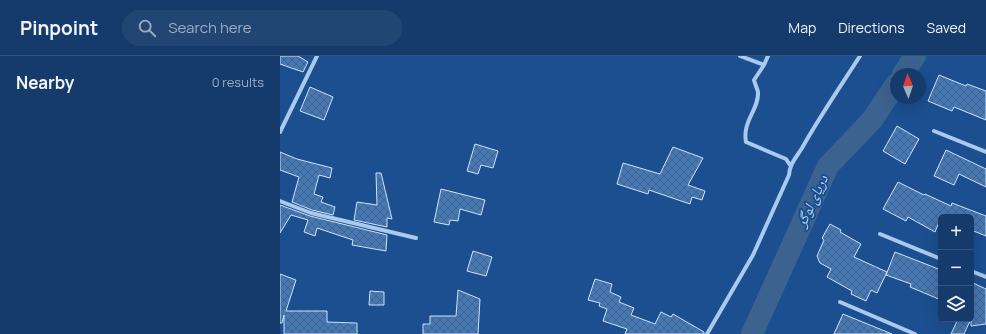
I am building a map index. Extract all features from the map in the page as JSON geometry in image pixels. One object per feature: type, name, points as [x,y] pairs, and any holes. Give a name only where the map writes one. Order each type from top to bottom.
[{"type":"street","points":[[280,132],[317,56]]},
{"type":"street","points":[[740,56],[764,65]]},
{"type":"street","points":[[768,56],[754,80],[758,92],[744,132],[746,142],[786,159],[790,165]]},
{"type":"street","points":[[707,334],[753,255],[789,175],[790,165],[798,156],[820,114],[860,56]]},
{"type":"street","points":[[934,131],[986,152]]},
{"type":"street","points":[[280,201],[311,213],[416,238]]},
{"type":"street","points":[[880,234],[938,258]]},
{"type":"street","points":[[974,272],[986,277]]},
{"type":"street","points":[[840,302],[915,334]]},
{"type":"building","points":[[280,56],[298,56],[308,62],[303,72],[280,64]]},
{"type":"building","points":[[939,75],[966,86],[967,84],[986,91],[986,120],[954,107],[952,111],[928,101]]},
{"type":"building","points":[[310,87],[333,97],[324,120],[300,111]]},
{"type":"building","points":[[897,126],[919,139],[905,164],[883,151]]},
{"type":"building","points":[[475,144],[498,151],[493,168],[481,165],[478,174],[467,171]]},
{"type":"building","points":[[673,147],[703,158],[688,185],[705,191],[702,200],[692,197],[690,204],[649,190],[648,194],[617,184],[623,163],[660,174]]},
{"type":"building","points":[[946,150],[986,169],[986,187],[959,174],[954,185],[934,176]]},
{"type":"building","points":[[280,152],[297,159],[332,168],[330,178],[319,175],[314,194],[323,197],[321,202],[335,207],[333,215],[312,210],[292,202],[299,177],[280,170]]},
{"type":"building","points":[[376,173],[381,173],[392,219],[387,218],[387,227],[354,220],[357,202],[377,205]]},
{"type":"building","points":[[898,182],[951,206],[952,203],[986,216],[986,236],[974,231],[974,214],[938,214],[938,224],[935,232],[908,217],[906,221],[883,209]]},
{"type":"building","points":[[441,189],[485,200],[481,215],[460,209],[458,221],[450,220],[449,225],[434,222]]},
{"type":"building","points":[[280,205],[310,216],[387,235],[386,251],[352,245],[353,240],[317,228],[315,236],[304,232],[308,220],[291,215],[280,233]]},
{"type":"building","points":[[830,224],[841,230],[840,232],[861,244],[854,257],[887,272],[877,293],[871,290],[866,301],[851,294],[852,291],[827,277],[831,269],[820,263],[817,256],[824,240],[822,238]]},
{"type":"building","points":[[473,251],[492,257],[486,276],[467,271]]},
{"type":"building","points":[[895,252],[938,269],[938,299],[910,287],[911,284],[886,275]]},
{"type":"building","points":[[280,274],[296,280],[286,311],[327,311],[327,322],[357,323],[357,334],[284,334],[284,315],[282,323],[280,323]]},
{"type":"building","points":[[595,279],[612,284],[610,292],[621,297],[619,302],[634,308],[631,315],[655,324],[661,312],[671,317],[673,314],[704,332],[704,334],[625,334],[627,329],[603,321],[607,309],[599,306],[600,303],[588,300]]},
{"type":"building","points":[[974,283],[986,289],[986,324],[971,326],[971,322],[974,322]]},
{"type":"building","points":[[458,290],[480,299],[478,334],[423,334],[423,324],[430,324],[430,316],[456,316]]},
{"type":"building","points":[[370,291],[384,292],[384,305],[369,305]]},
{"type":"building","points":[[843,314],[892,334],[834,334]]},
{"type":"building","points":[[957,322],[970,322],[964,334],[951,334]]},
{"type":"waterway","name":"دریای لوگر","points":[[907,68],[915,56]]},
{"type":"waterway","name":"دریای لوگر","points":[[752,334],[828,166],[872,120],[890,93]]}]
